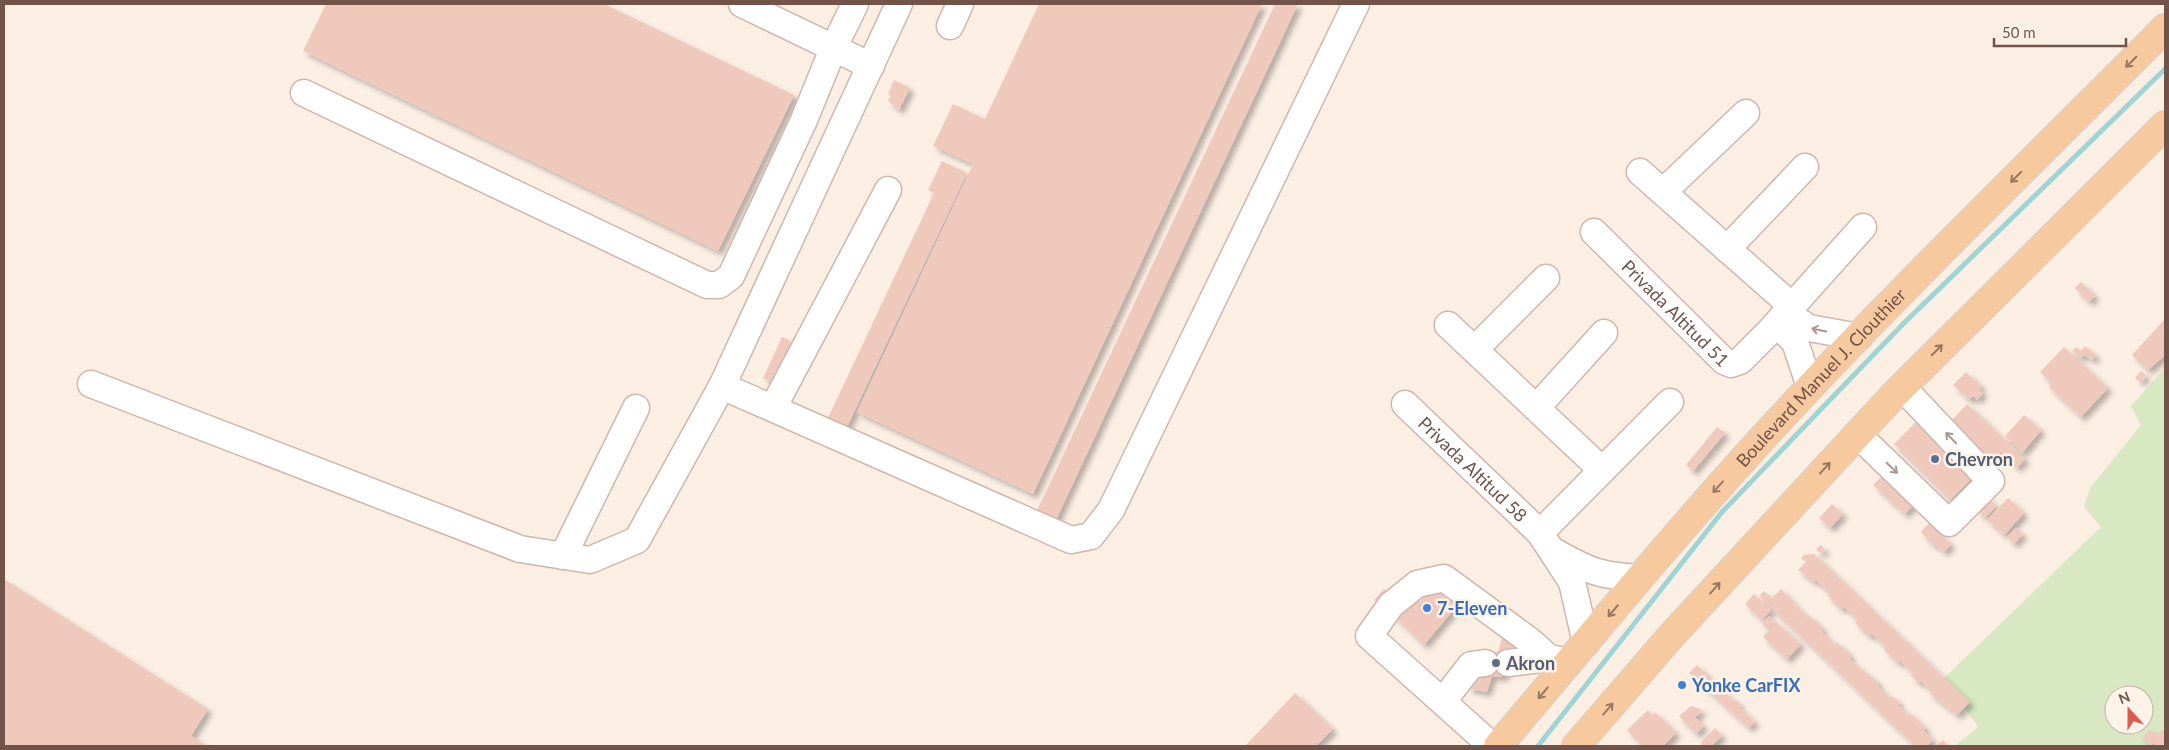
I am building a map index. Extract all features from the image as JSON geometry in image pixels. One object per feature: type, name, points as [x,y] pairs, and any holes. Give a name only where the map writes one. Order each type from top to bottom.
[{"type":"main road","name":"Boulevard Manuel J. Clouthier","points":[[1498,746],[1568,654],[1640,578],[1680,529],[1810,387],[2165,28]]},
{"type":"main road","points":[[1576,746],[1679,628],[1857,434],[2165,125]]},
{"type":"street","points":[[742,4],[871,66]]},
{"type":"street","points":[[304,93],[707,285],[719,285],[731,276],[804,120],[833,49],[855,4]]},
{"type":"street","points":[[91,384],[520,549],[590,560],[637,540],[722,386],[899,4]]},
{"type":"street","points":[[722,386],[1071,540],[1091,536],[1111,510],[1356,4]]},
{"type":"street","points":[[1664,192],[1746,113]]},
{"type":"street","points":[[1727,249],[1805,167]]},
{"type":"street","points":[[1640,172],[1727,249],[1787,313],[1809,328],[1859,337]]},
{"type":"street","points":[[773,408],[888,190]]},
{"type":"street","name":"Privada Altitud 51","points":[[1594,232],[1724,361],[1731,364],[1740,361],[1787,313],[1863,227]]},
{"type":"street","points":[[1474,349],[1546,278]]},
{"type":"street","points":[[1787,313],[1785,332],[1795,342],[1810,387]]},
{"type":"street","points":[[1448,325],[1602,470]]},
{"type":"street","points":[[1537,407],[1604,333]]},
{"type":"street","points":[[1857,434],[1949,522],[1991,481],[1902,387]]},
{"type":"street","name":"Privada Altitud 58","points":[[1546,542],[1602,470],[1670,402]]},
{"type":"street","name":"Privada Altitud 58","points":[[1405,404],[1546,542],[1586,569],[1606,576],[1640,578]]},
{"type":"street","points":[[563,556],[636,408]]},
{"type":"street","name":"Privada Altitud 58","points":[[1546,542],[1572,582],[1568,654]]},
{"type":"street","points":[[1492,746],[1369,636],[1391,605],[1417,584],[1444,578],[1530,641],[1568,654]]},
{"type":"street","points":[[1443,701],[1471,665],[1568,654]]},
{"type":"green space","points":[[2165,368],[2165,726],[2149,746],[1955,746],[1978,727],[1944,678],[2101,527],[2084,507],[2090,488],[2141,425],[2131,406]]},
{"type":"building","points":[[326,4],[604,4],[794,95],[718,251],[303,51]]},
{"type":"building","points":[[1039,4],[1262,4],[1033,494],[857,412],[973,164],[933,146],[953,104],[985,119]]},
{"type":"building","points":[[1275,4],[1298,4],[1053,526],[1034,517]]},
{"type":"building","points":[[894,80],[910,88],[899,110],[888,101],[891,96],[888,94]]},
{"type":"building","points":[[942,161],[967,173],[846,429],[827,420],[934,193],[928,190]]},
{"type":"building","points":[[2081,282],[2095,296],[2089,302],[2075,288]]},
{"type":"building","points":[[2165,319],[2163,331],[2165,333],[2165,355],[2148,370],[2132,355]]},
{"type":"building","points":[[782,337],[791,341],[772,383],[763,378]]},
{"type":"building","points":[[2085,346],[2096,355],[2092,360],[2084,354],[2081,358],[2072,351],[2076,347],[2081,351]]},
{"type":"building","points":[[2064,347],[2108,388],[2081,417],[2049,387],[2052,383],[2040,372]]},
{"type":"building","points":[[2141,371],[2146,375],[2140,382],[2135,378]]},
{"type":"building","points":[[1966,372],[1981,386],[1979,389],[1983,393],[1977,400],[1973,396],[1969,400],[1953,385]]},
{"type":"building","points":[[1967,404],[2025,459],[2017,468],[2001,452],[1993,459],[1984,453],[1952,420]]},
{"type":"building","points":[[2024,415],[2041,430],[2022,453],[2005,436]]},
{"type":"building","name":"Chevron","points":[[1920,418],[1976,474],[1950,500],[1894,444]]},
{"type":"building","points":[[1717,427],[1725,433],[1693,471],[1686,465]]},
{"type":"building","points":[[1884,474],[1915,503],[1905,514],[1873,485]]},
{"type":"building","points":[[1987,497],[1996,506],[1985,518],[1976,509]]},
{"type":"building","points":[[2008,498],[2024,513],[2004,535],[1987,520]]},
{"type":"building","points":[[1832,504],[1843,514],[1830,528],[1819,518]]},
{"type":"building","points":[[1929,523],[1951,544],[1944,552],[1935,544],[1934,546],[1921,532]]},
{"type":"building","points":[[2016,528],[2023,534],[2014,544],[2007,537]]},
{"type":"building","points":[[1821,545],[1825,550],[1821,554],[1816,549]]},
{"type":"building","points":[[1814,554],[1970,702],[1957,715],[1929,693],[1931,691],[1921,681],[1919,683],[1911,676],[1914,674],[1884,650],[1886,647],[1872,634],[1869,636],[1855,623],[1858,620],[1844,607],[1841,609],[1816,580],[1814,582],[1798,570],[1806,562],[1801,558],[1804,555]]},
{"type":"building","points":[[4,579],[208,709],[191,736],[207,746],[4,746]]},
{"type":"building","name":"7-Eleven","points":[[1438,582],[1461,601],[1424,645],[1392,614],[1411,594],[1420,601]]},
{"type":"building","points":[[1384,589],[1389,593],[1379,605],[1374,600]]},
{"type":"building","points":[[1781,589],[1807,617],[1809,615],[1823,629],[1821,631],[1835,645],[1837,642],[1851,656],[1849,659],[1879,683],[1877,685],[1890,698],[1892,696],[1900,703],[1898,705],[1908,715],[1910,713],[1926,728],[1923,730],[1933,740],[1927,746],[1915,746],[1759,596],[1764,591],[1772,598]]},
{"type":"building","points":[[1754,594],[1771,610],[1762,620],[1745,604]]},
{"type":"building","points":[[1769,616],[1774,622],[1767,629],[1762,623]]},
{"type":"building","points":[[1776,622],[1801,644],[1787,659],[1763,637]]},
{"type":"building","name":"Akron","points":[[1503,634],[1524,639],[1519,660],[1509,658],[1504,677],[1492,676],[1487,692],[1467,688],[1488,651],[1498,652]]},
{"type":"building","points":[[1697,665],[1735,702],[1736,700],[1740,704],[1739,707],[1755,722],[1749,728],[1689,673]]},
{"type":"building","points":[[1295,693],[1333,729],[1316,746],[1246,745]]},
{"type":"building","points":[[1691,706],[1703,710],[1695,717],[1704,726],[1696,734],[1679,716]]},
{"type":"building","points":[[1648,710],[1653,715],[1655,712],[1676,733],[1663,746],[1643,746],[1627,730]]},
{"type":"building","points":[[1715,728],[1722,736],[1711,746],[1703,746],[1701,744],[1702,741]]},
{"type":"building","points":[[2162,729],[2165,731],[2165,746],[2155,746],[2153,742],[2151,745],[2142,739],[2145,735],[2154,735],[2154,732],[2158,735]]},
{"type":"building","points":[[1943,740],[1949,746],[1935,746]]},
{"type":"waterway","points":[[1538,746],[1722,512],[1903,324],[2165,69]]},
{"type":"place","name":"Chevron","points":[[1935,459]]},
{"type":"place","name":"7-Eleven","points":[[1427,608]]},
{"type":"place","name":"Akron","points":[[1496,663]]},
{"type":"place","name":"Yonke CarFIX","points":[[1682,685]]}]
